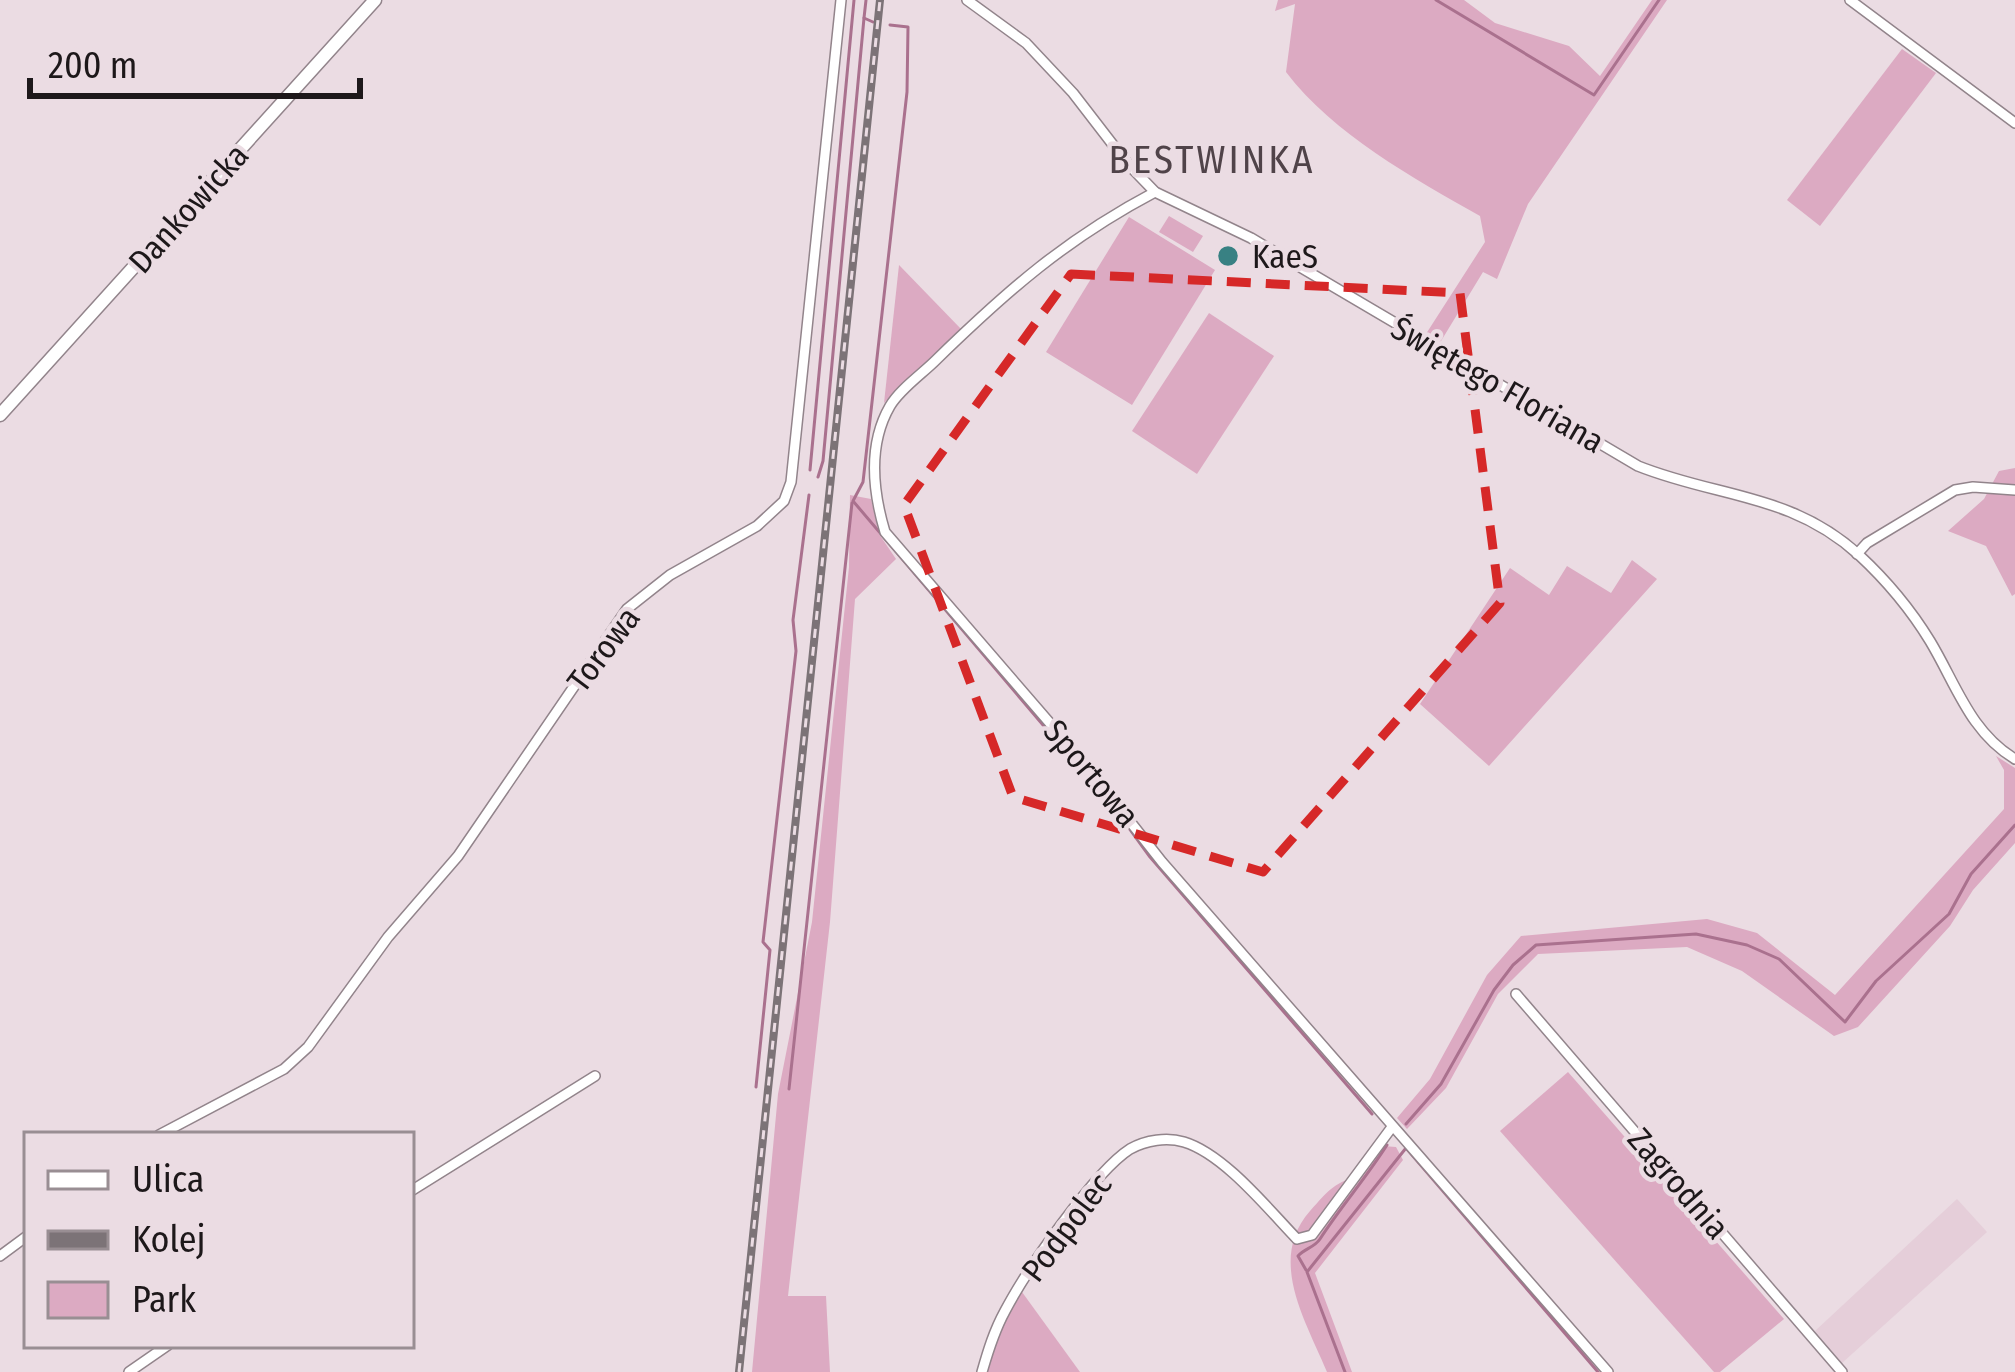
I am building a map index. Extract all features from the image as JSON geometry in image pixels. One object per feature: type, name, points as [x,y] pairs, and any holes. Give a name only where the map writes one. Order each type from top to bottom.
[{"type":"street","name":"Dankowicka","points":[[0,415],[375,0]]},
{"type":"street","name":"Torowa","points":[[165,1132],[284,1070],[308,1048],[388,937],[458,856],[626,609],[670,575],[757,526],[784,501],[790,482],[841,0]]},
{"type":"street","name":"Świętego Floriana","points":[[967,0],[1026,43],[1156,192],[1251,238],[1639,466],[1681,483],[1773,502],[1813,521],[1857,554],[1896,594],[1928,638],[1973,722],[1993,746],[2015,759]]},
{"type":"street","points":[[1850,0],[2015,123]]},
{"type":"street","name":"Sportowa","points":[[1156,192],[1095,224],[1036,266],[891,404],[879,438],[873,493],[884,532],[1080,758],[1162,862],[1608,1372]]},
{"type":"street","points":[[1857,554],[1955,490],[2015,490]]},
{"type":"street","name":"Zagrodnia","points":[[1516,994],[1842,1372]]},
{"type":"street","points":[[414,1189],[595,1076]]},
{"type":"street","name":"Podpolec","points":[[982,1372],[1006,1307],[1075,1209],[1130,1149],[1152,1140],[1183,1142],[1207,1153],[1297,1239],[1312,1234],[1392,1127]]},
{"type":"street","points":[[130,1372],[164,1348]]},
{"type":"highlighted area","points":[[1071,274],[1460,293],[1500,603],[1263,872],[1013,797],[904,505]]},
{"type":"shaded area","points":[[1957,1199],[1987,1232],[1842,1363],[1815,1331]]},
{"type":"green space","points":[[1278,0],[1464,0],[1495,23],[1569,46],[1600,76],[1652,0],[1667,0],[1528,204],[1497,279],[1483,272],[1438,346],[1424,337],[1485,242],[1480,216],[1375,153],[1305,94],[1286,72],[1295,4],[1275,11]]},
{"type":"green space","points":[[1902,49],[1936,73],[1820,226],[1787,200]]},
{"type":"green space","points":[[1169,216],[1203,236],[1193,252],[1159,232]]},
{"type":"green space","points":[[1129,217],[1215,270],[1132,405],[1046,352]]},
{"type":"green space","points":[[899,265],[961,329],[884,403]]},
{"type":"green space","points":[[1209,313],[1274,356],[1197,474],[1132,431]]},
{"type":"green space","points":[[2015,468],[2012,596],[1986,546],[1948,531],[1984,499],[1999,471]]},
{"type":"green space","points":[[850,495],[871,499],[879,534],[896,559],[855,599],[830,922],[788,1296],[826,1296],[830,1372],[752,1372],[778,1094],[812,922],[849,567]]},
{"type":"green space","points":[[1632,560],[1657,579],[1489,766],[1420,704],[1510,568],[1549,595],[1567,566],[1611,593]]},
{"type":"green space","points":[[1996,756],[2015,768],[2015,843],[1973,890],[1950,926],[1858,1027],[1834,1036],[1742,971],[1687,947],[1538,954],[1498,994],[1446,1088],[1407,1129],[1397,1118],[1430,1079],[1487,975],[1521,936],[1707,919],[1757,933],[1835,995],[2004,809],[2004,770]]},
{"type":"green space","points":[[1568,1072],[1784,1319],[1720,1372],[1714,1372],[1500,1131]]},
{"type":"green space","points":[[1383,1146],[1396,1147],[1403,1160],[1315,1273],[1352,1372],[1327,1372],[1294,1291],[1292,1250],[1310,1211],[1333,1187],[1363,1175]]},
{"type":"green space","points":[[1022,1292],[1080,1372],[987,1372],[995,1340]]},
{"type":"waterway","points":[[810,470],[854,0]]},
{"type":"waterway","points":[[866,0],[864,18],[873,22]]},
{"type":"waterway","points":[[1436,0],[1594,95],[1659,0]]},
{"type":"waterway","points":[[818,477],[864,18]]},
{"type":"waterway","points":[[890,25],[908,27],[907,92],[863,482],[853,501],[1372,1114]]},
{"type":"waterway","points":[[756,1087],[770,950],[763,942],[809,495]]},
{"type":"waterway","points":[[789,1089],[852,503]]},
{"type":"waterway","points":[[1406,1124],[1441,1084],[1494,990],[1536,945],[1696,934],[1747,945],[1779,959],[1845,1022],[1876,981],[1949,914],[1971,874],[2015,825]]},
{"type":"waterway","points":[[1306,1270],[1298,1256],[1318,1242],[1387,1145]]},
{"type":"waterway","points":[[1345,1372],[1307,1272],[1406,1148],[1598,1372]]},
{"type":"railway","points":[[739,1372],[880,0]]},
{"type":"place","name":"KaeS","points":[[1228,256]]},
{"type":"district","name":"BESTWINKA","points":[[1212,159]]}]
